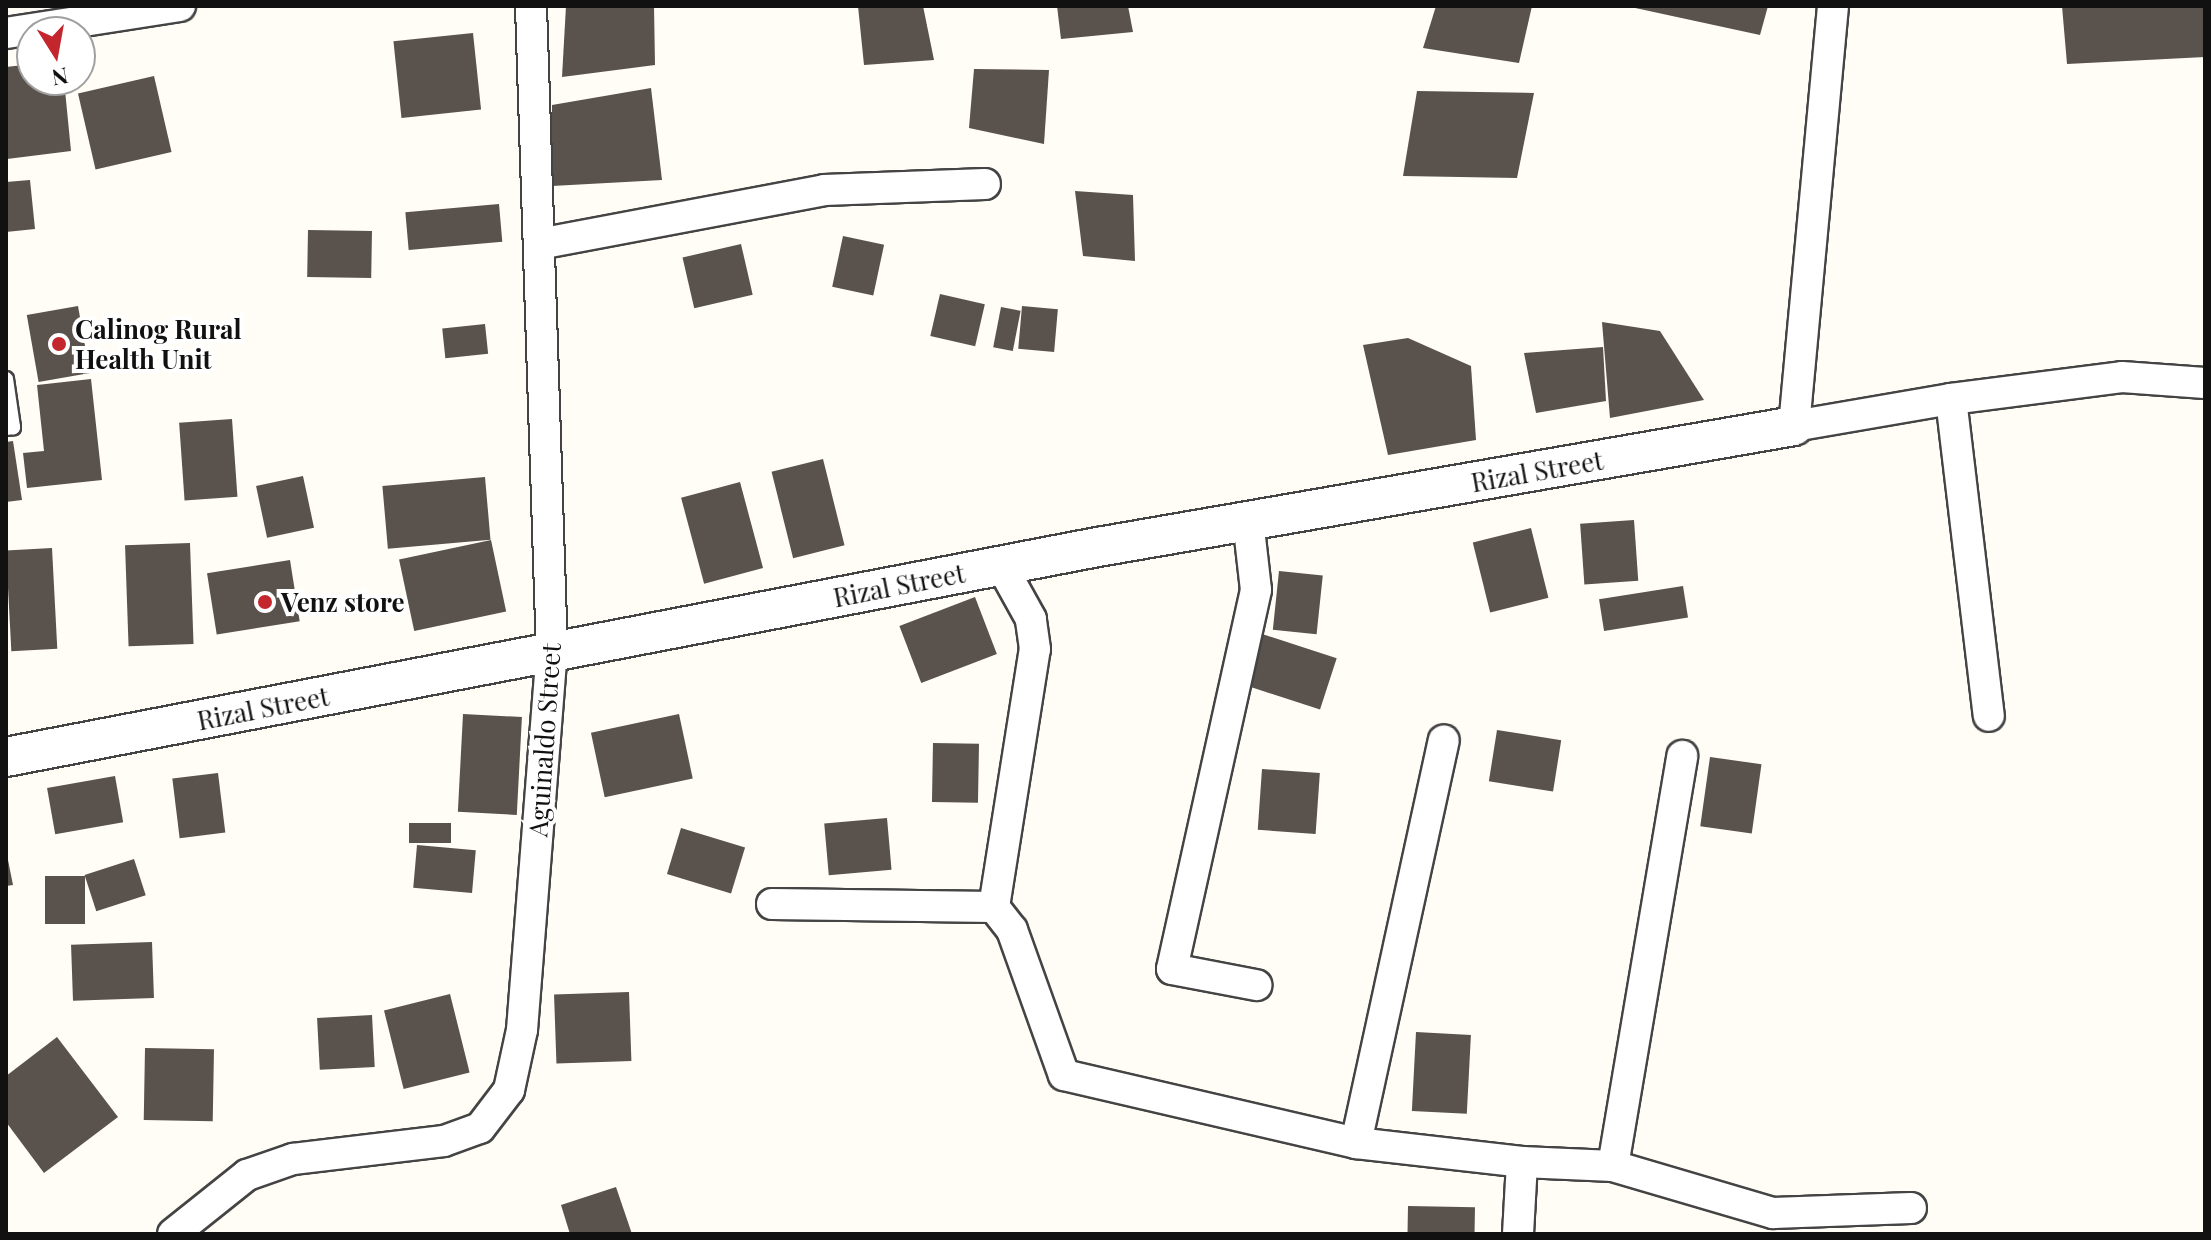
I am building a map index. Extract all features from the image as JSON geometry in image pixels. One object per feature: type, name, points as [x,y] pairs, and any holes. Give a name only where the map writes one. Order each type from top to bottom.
[{"type":"street","points":[[6,33],[180,6]]},
{"type":"street","name":"Aguinaldo Street","points":[[173,1234],[247,1175],[293,1159],[444,1141],[480,1128],[509,1090],[522,1030],[552,653],[531,6]]},
{"type":"street","points":[[1833,6],[1794,426],[1951,399],[2122,377],[2205,383]]},
{"type":"street","points":[[539,244],[824,190],[985,184]]},
{"type":"street","points":[[1951,399],[1989,716]]},
{"type":"street","name":"Rizal Street","points":[[6,757],[1001,565],[1794,426]]},
{"type":"street","points":[[1248,520],[1256,590],[1172,969],[1256,985]]},
{"type":"street","points":[[1001,565],[1031,619],[1035,649],[994,907],[1012,930],[1064,1075],[1356,1143],[1522,1162],[1613,1166],[1773,1213],[1911,1208]]},
{"type":"street","points":[[1356,1143],[1444,741]]},
{"type":"street","points":[[1613,1166],[1682,756]]},
{"type":"street","points":[[772,904],[994,907]]},
{"type":"street","points":[[1518,1234],[1522,1162]]},
{"type":"lane","points":[[6,379],[13,427],[6,428]]},
{"type":"building","points":[[566,6],[654,6],[655,65],[562,77]]},
{"type":"building","points":[[858,6],[923,6],[934,60],[864,65]]},
{"type":"building","points":[[1057,6],[1128,6],[1133,32],[1061,39]]},
{"type":"building","points":[[1436,6],[1532,6],[1519,63],[1423,48]]},
{"type":"building","points":[[1626,6],[1768,6],[1760,35]]},
{"type":"building","points":[[2062,6],[2205,6],[2205,57],[2067,64]]},
{"type":"building","points":[[473,33],[481,110],[401,118],[393,41]]},
{"type":"building","points":[[16,66],[16,96],[66,96],[71,151],[7,159],[6,67]]},
{"type":"building","points":[[974,69],[1049,70],[1044,144],[969,128]]},
{"type":"building","points":[[154,76],[172,152],[96,170],[79,96],[96,96],[96,89]]},
{"type":"building","points":[[651,88],[662,180],[552,186],[552,105]]},
{"type":"building","points":[[1417,91],[1534,93],[1517,178],[1403,176]]},
{"type":"building","points":[[30,180],[35,229],[6,232],[6,182]]},
{"type":"building","points":[[1075,191],[1133,195],[1135,261],[1083,256]]},
{"type":"building","points":[[499,204],[502,242],[409,250],[405,212]]},
{"type":"building","points":[[308,230],[372,231],[371,278],[307,277]]},
{"type":"building","points":[[843,236],[884,245],[873,296],[832,287]]},
{"type":"building","points":[[741,244],[753,295],[694,308],[683,257]]},
{"type":"building","points":[[940,294],[985,304],[975,346],[930,336]]},
{"type":"building","name":"Calinog Rural Health Unit","points":[[78,306],[90,373],[39,382],[27,315]]},
{"type":"building","points":[[1022,306],[1058,309],[1054,352],[1018,349]]},
{"type":"building","points":[[1001,307],[1021,311],[1013,351],[993,347]]},
{"type":"building","points":[[1602,322],[1660,331],[1704,400],[1610,418]]},
{"type":"building","points":[[485,324],[488,354],[445,358],[442,328]]},
{"type":"building","points":[[1408,338],[1471,366],[1476,440],[1388,455],[1363,345]]},
{"type":"building","points":[[1603,347],[1606,401],[1536,413],[1524,353]]},
{"type":"building","points":[[91,379],[102,480],[27,488],[23,453],[44,451],[37,385]]},
{"type":"building","points":[[232,419],[237,497],[185,501],[179,423]]},
{"type":"building","points":[[13,441],[22,500],[6,502],[6,442]]},
{"type":"building","points":[[823,459],[845,545],[793,558],[772,472]]},
{"type":"building","points":[[303,476],[314,528],[267,538],[256,486]]},
{"type":"building","points":[[485,477],[490,540],[388,549],[382,486]]},
{"type":"building","points":[[740,482],[763,568],[704,584],[681,498]]},
{"type":"building","points":[[1634,520],[1638,581],[1584,585],[1580,524]]},
{"type":"building","points":[[1531,528],[1548,598],[1490,612],[1473,543]]},
{"type":"building","points":[[491,540],[506,611],[414,631],[399,560]]},
{"type":"building","points":[[190,543],[194,644],[129,646],[125,545]]},
{"type":"building","points":[[52,548],[57,649],[11,651],[6,550]]},
{"type":"building","points":[[290,560],[300,621],[217,634],[207,573]]},
{"type":"building","points":[[1279,571],[1323,576],[1317,634],[1273,630]]},
{"type":"building","points":[[1683,586],[1688,618],[1604,631],[1599,599]]},
{"type":"building","points":[[975,597],[997,654],[921,683],[899,626]]},
{"type":"building","points":[[1253,631],[1337,658],[1320,710],[1236,682]]},
{"type":"building","points":[[463,714],[522,717],[517,815],[458,812]]},
{"type":"building","points":[[679,714],[693,779],[605,797],[591,733]]},
{"type":"building","points":[[1497,730],[1561,740],[1553,792],[1489,781]]},
{"type":"building","points":[[933,743],[979,744],[978,803],[932,802]]},
{"type":"building","points":[[1710,757],[1761,764],[1752,834],[1700,826]]},
{"type":"building","points":[[1262,769],[1320,773],[1316,834],[1258,830]]},
{"type":"building","points":[[218,773],[225,833],[180,838],[172,779]]},
{"type":"building","points":[[115,776],[123,822],[55,834],[47,788]]},
{"type":"building","points":[[887,818],[892,870],[829,875],[824,823]]},
{"type":"building","points":[[409,823],[451,823],[451,843],[409,843]]},
{"type":"building","points":[[681,828],[745,848],[731,893],[667,874]]},
{"type":"building","points":[[417,845],[476,850],[472,893],[413,888]]},
{"type":"building","points":[[6,850],[13,885],[6,886]]},
{"type":"building","points":[[134,859],[146,895],[96,911],[85,875]]},
{"type":"building","points":[[45,876],[85,876],[85,924],[45,924]]},
{"type":"building","points":[[152,942],[154,998],[73,1001],[71,945]]},
{"type":"building","points":[[629,992],[631,1061],[556,1064],[554,995]]},
{"type":"building","points":[[450,994],[470,1073],[404,1089],[384,1010]]},
{"type":"building","points":[[372,1015],[375,1067],[320,1070],[317,1018]]},
{"type":"building","points":[[1416,1032],[1471,1035],[1467,1114],[1412,1111]]},
{"type":"building","points":[[57,1037],[118,1117],[44,1173],[6,1122],[6,1076]]},
{"type":"building","points":[[145,1048],[214,1049],[213,1121],[144,1120]]},
{"type":"building","points":[[616,1187],[632,1234],[570,1234],[561,1205]]},
{"type":"building","points":[[1408,1206],[1475,1207],[1475,1234],[1408,1234]]},
{"type":"place","name":"Calinog Rural Health Unit","points":[[59,344]]},
{"type":"place","name":"Venz store","points":[[265,602]]}]
